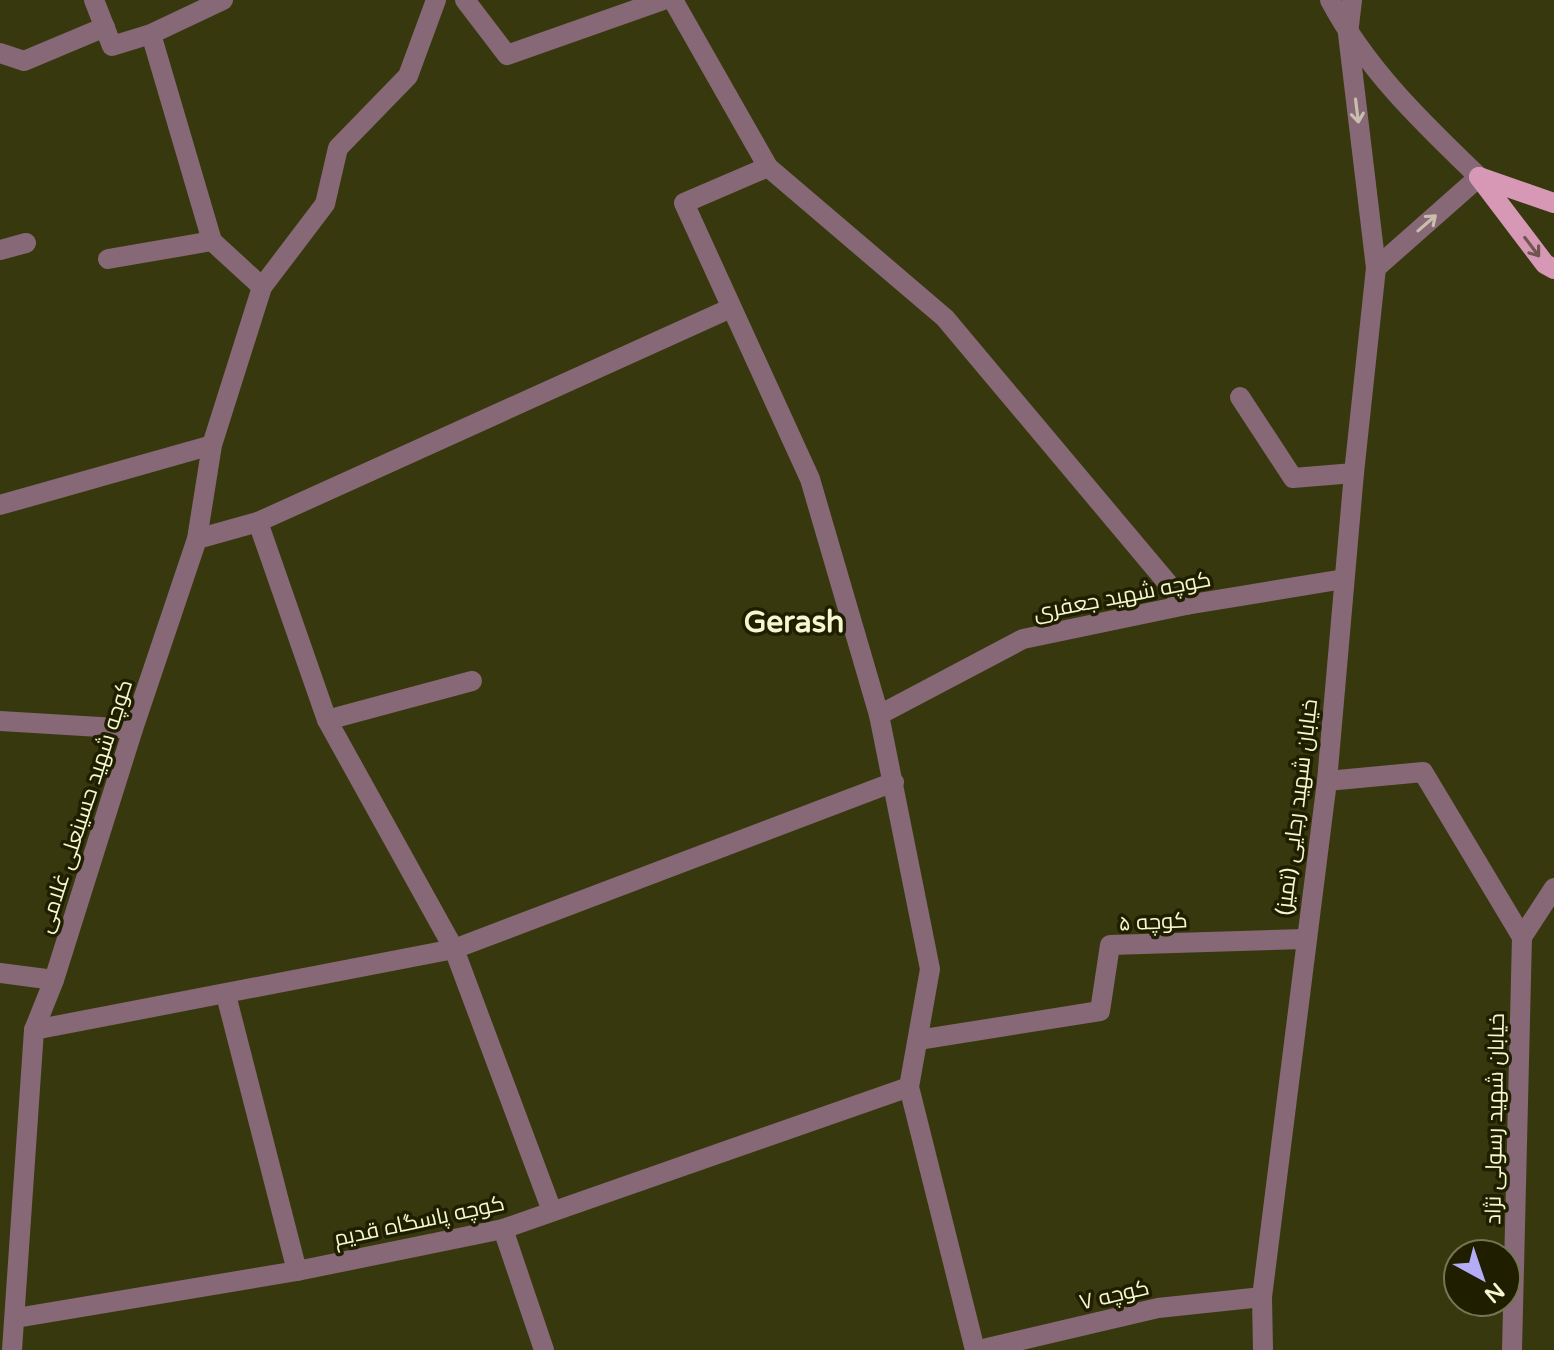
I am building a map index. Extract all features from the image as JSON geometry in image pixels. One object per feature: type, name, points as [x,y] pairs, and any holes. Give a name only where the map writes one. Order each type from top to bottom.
[{"type":"main road","points":[[1479,177],[1554,203]]},
{"type":"main road","points":[[1479,177],[1545,264],[1554,269]]},
{"type":"street","points":[[94,0],[112,46],[151,34],[223,0]]},
{"type":"street","name":"کوچه شهید حسینعلی غلامی","points":[[12,1350],[34,1030],[54,980],[197,539],[212,445],[262,287],[325,204],[338,148],[408,76],[436,0]]},
{"type":"street","points":[[465,0],[507,55],[663,0]]},
{"type":"street","points":[[673,0],[768,167],[945,318],[1186,605]]},
{"type":"street","points":[[1330,0],[1348,34],[1402,102],[1479,177],[1376,268]]},
{"type":"street","points":[[1348,34],[1352,0]]},
{"type":"street","points":[[0,53],[24,61],[105,27]]},
{"type":"street","points":[[151,34],[212,241],[262,287]]},
{"type":"street","name":"خیابان شهید رجایی (تمیز)","points":[[1263,1350],[1262,1297],[1327,781],[1354,473],[1376,268],[1348,34]]},
{"type":"street","points":[[768,167],[684,203],[810,479],[879,715],[930,969],[909,1087],[977,1350]]},
{"type":"street","points":[[108,259],[212,241]]},
{"type":"street","points":[[0,250],[26,243]]},
{"type":"street","points":[[197,539],[258,522],[731,308]]},
{"type":"street","points":[[1240,397],[1293,478],[1354,473]]},
{"type":"street","points":[[0,505],[212,445]]},
{"type":"street","points":[[258,522],[327,720],[454,949],[552,1211]]},
{"type":"street","name":"کوچه شهید جعفری","points":[[879,715],[1023,639],[1186,605],[1344,579]]},
{"type":"street","points":[[327,720],[472,681]]},
{"type":"street","points":[[0,721],[133,729]]},
{"type":"street","points":[[1327,781],[1423,772],[1522,937],[1554,888]]},
{"type":"street","points":[[34,1030],[454,949],[894,782]]},
{"type":"street","name":"خیابان شهید رسولی نژاد","points":[[1512,1350],[1522,937]]},
{"type":"street","name":"کوچه ۵","points":[[918,1040],[1100,1011],[1110,945],[1305,939]]},
{"type":"street","points":[[0,973],[54,980]]},
{"type":"street","points":[[226,995],[297,1271]]},
{"type":"street","name":"کوچه پاسگاه قدیم","points":[[16,1318],[297,1271],[503,1229],[909,1087]]},
{"type":"street","points":[[503,1229],[544,1350]]},
{"type":"street","name":"کوچه ۷","points":[[977,1350],[1158,1308],[1262,1297]]},
{"type":"district","name":"Gerash","points":[[794,622]]}]
